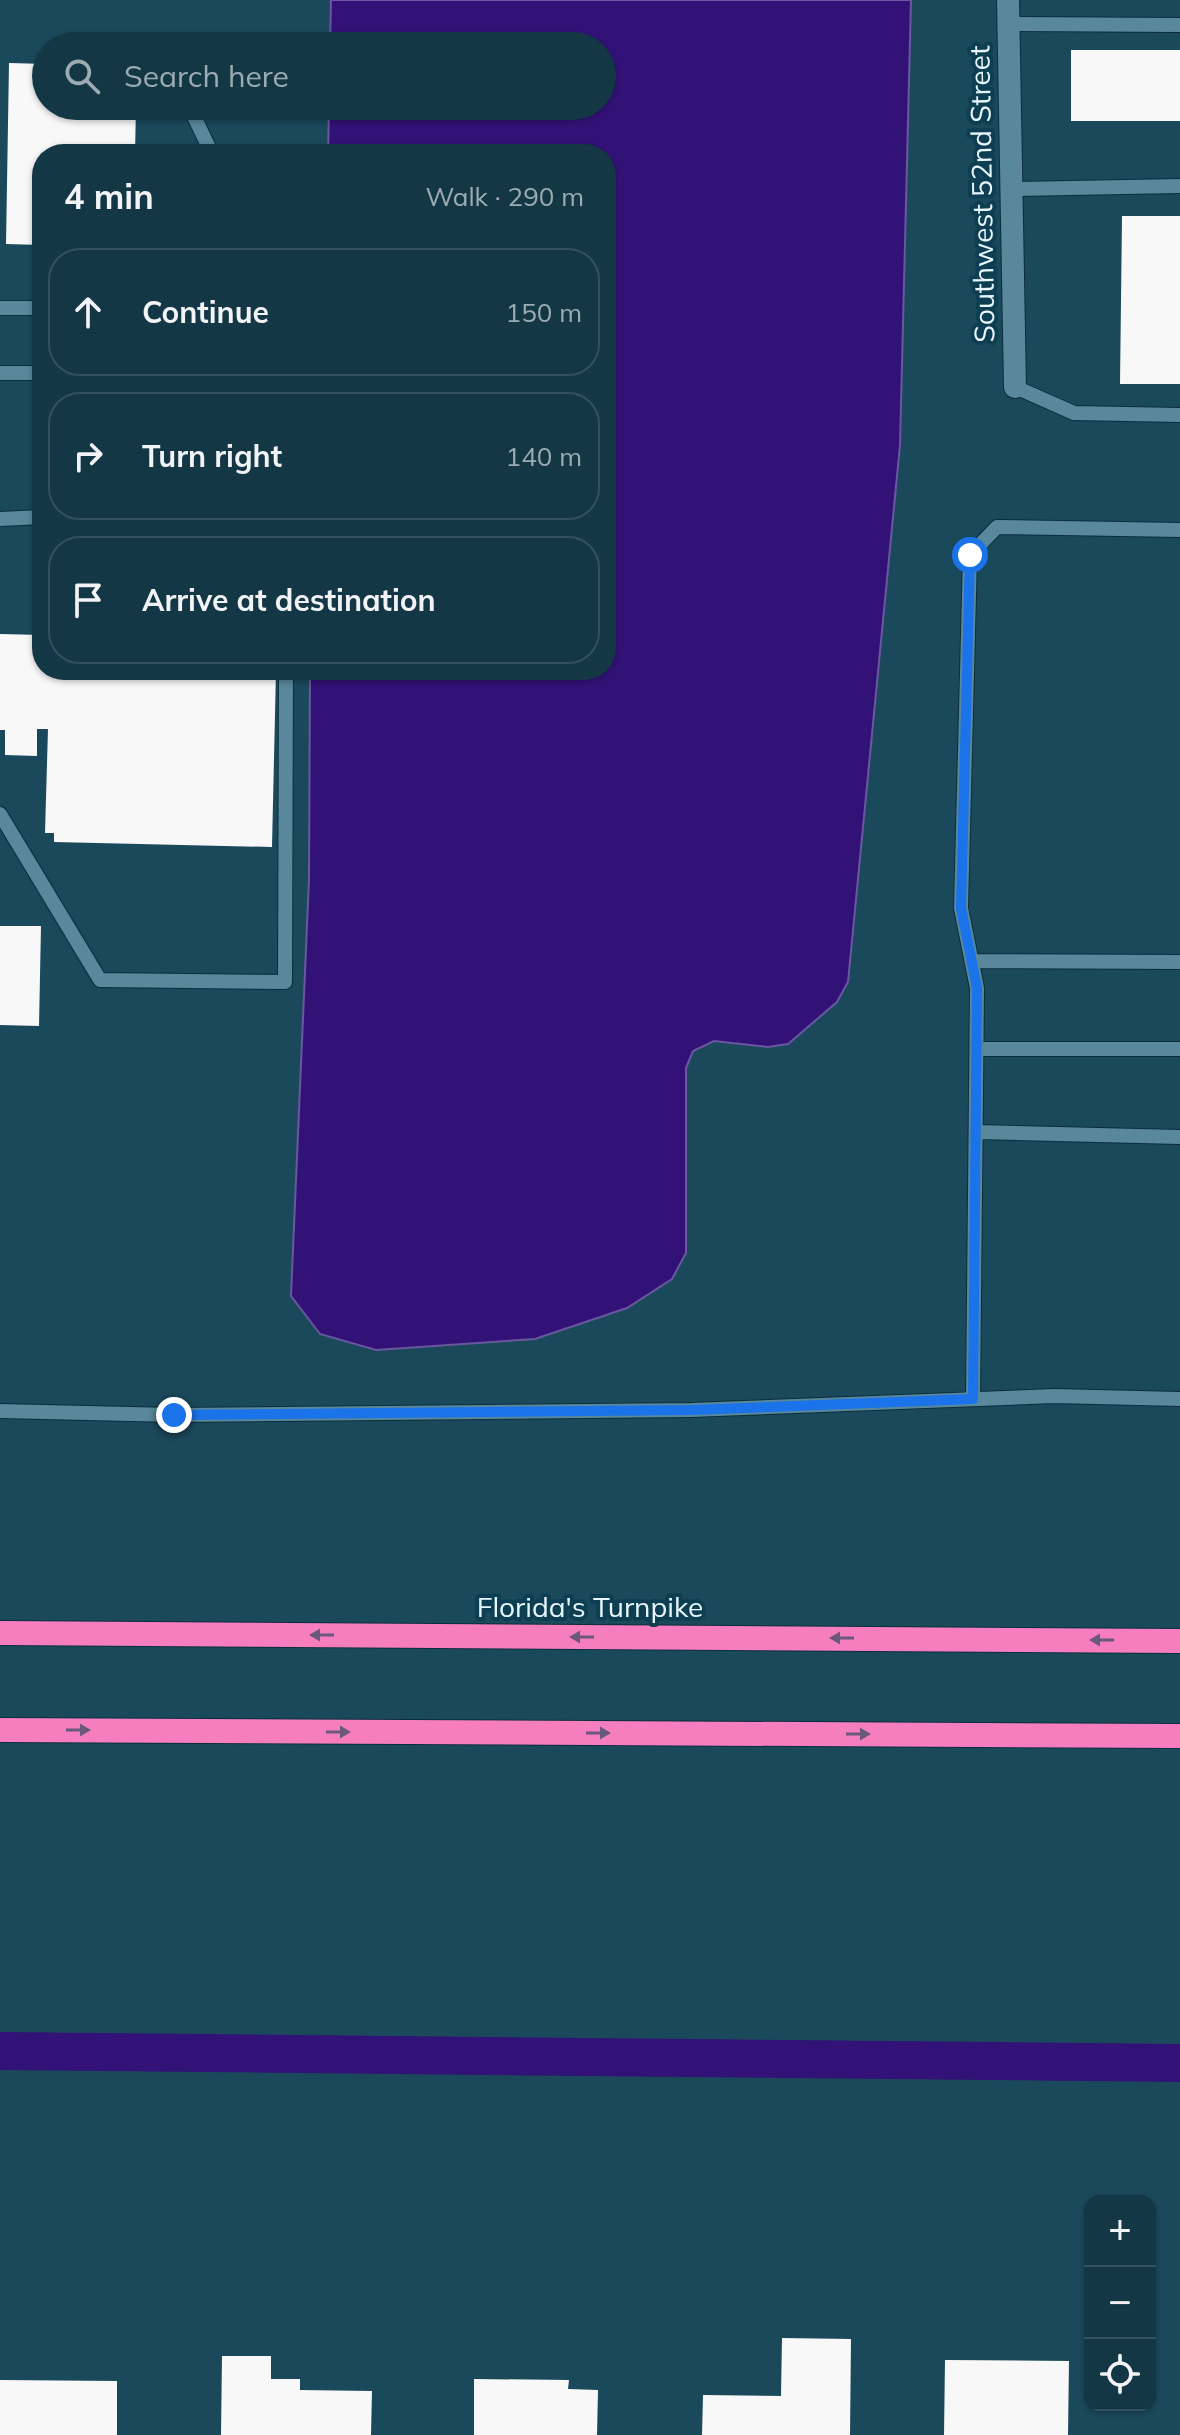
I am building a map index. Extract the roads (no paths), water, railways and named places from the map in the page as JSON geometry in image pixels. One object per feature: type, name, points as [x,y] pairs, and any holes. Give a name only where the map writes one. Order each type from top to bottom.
[{"type":"highway","name":"Florida's Turnpike","points":[[0,1633],[1180,1641]]},
{"type":"highway","points":[[0,1730],[1180,1736]]},
{"type":"street","name":"Southwest 52nd Street","points":[[1008,0],[1015,387]]},
{"type":"lane","points":[[1008,24],[1180,25]]},
{"type":"lane","points":[[196,120],[207,144]]},
{"type":"lane","points":[[1011,189],[1180,186]]},
{"type":"lane","points":[[0,308],[32,308]]},
{"type":"lane","points":[[0,373],[32,373]]},
{"type":"lane","points":[[1015,387],[1074,413],[1180,415]]},
{"type":"lane","points":[[0,519],[32,517]]},
{"type":"lane","points":[[973,1399],[977,988],[961,908],[970,555],[997,527],[1180,530]]},
{"type":"lane","points":[[0,814],[100,980],[285,982],[286,680]]},
{"type":"lane","points":[[972,961],[1180,962]]},
{"type":"lane","points":[[977,1049],[1180,1049]]},
{"type":"lane","points":[[976,1132],[1180,1137]]},
{"type":"lane","points":[[0,1411],[174,1415],[691,1410],[1054,1396],[1180,1399]]},
{"type":"waterway","points":[[0,2051],[1180,2063]]}]
